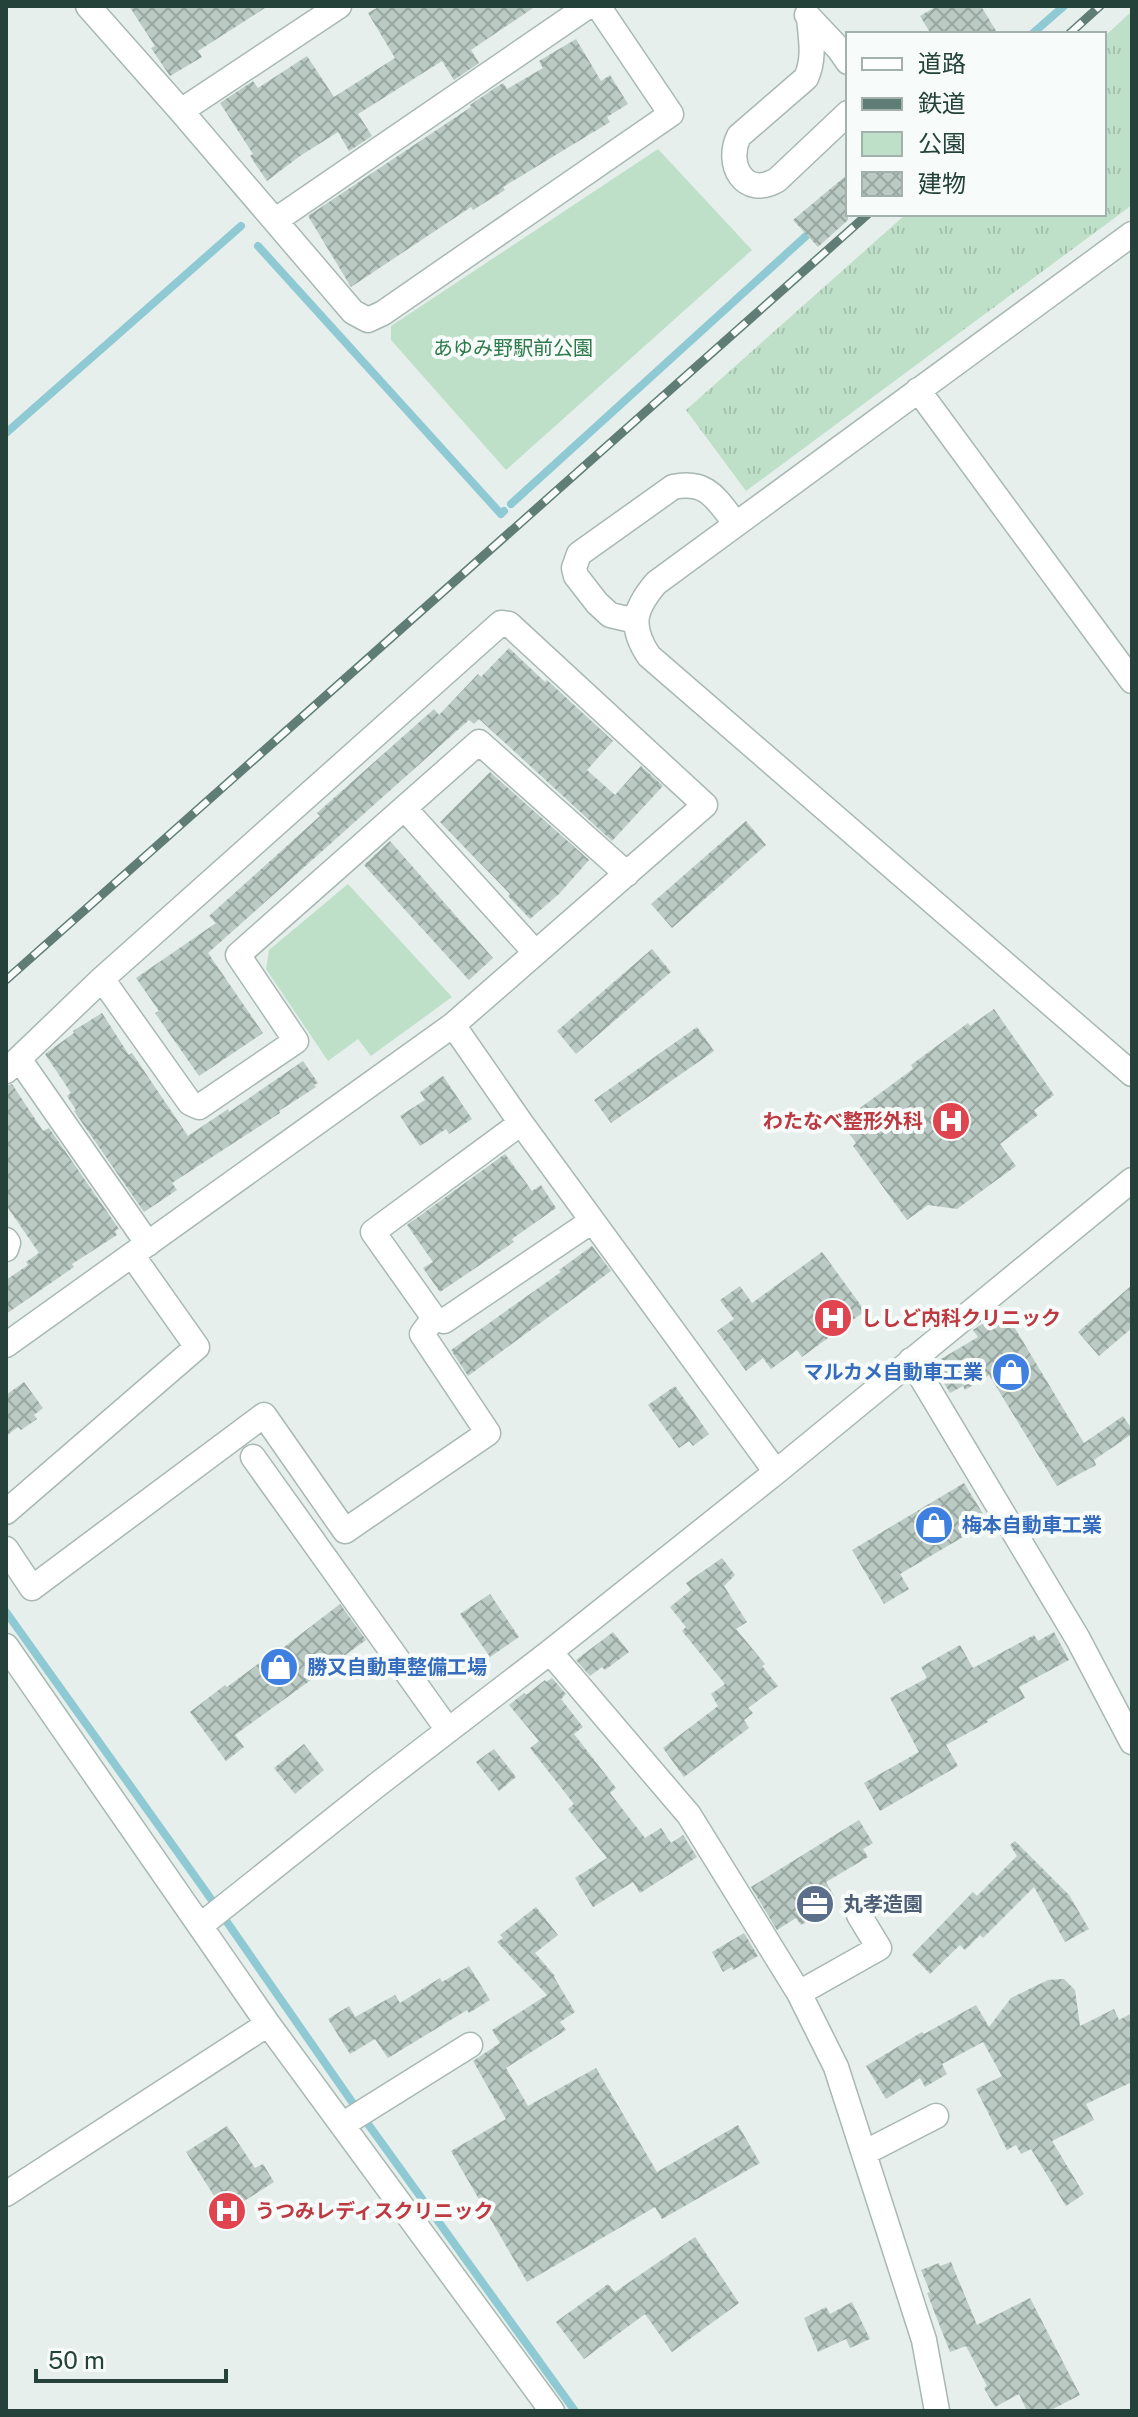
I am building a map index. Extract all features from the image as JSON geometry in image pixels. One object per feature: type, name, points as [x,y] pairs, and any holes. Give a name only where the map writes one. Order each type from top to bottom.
[{"type":"street","points":[[88,6],[353,312],[368,320],[383,313],[671,114],[598,6]]},
{"type":"street","points":[[181,111],[339,6]]},
{"type":"street","points":[[276,220],[588,6]]},
{"type":"street","points":[[805,12],[846,59]]},
{"type":"street","points":[[805,12],[811,46],[810,69],[806,78],[739,136],[733,156],[739,174],[751,184],[770,185],[846,115]]},
{"type":"street","points":[[810,69],[822,67],[846,73]]},
{"type":"street","points":[[1132,234],[656,583],[640,602],[636,621],[638,639],[649,656],[1132,1074]]},
{"type":"street","points":[[918,390],[1132,681]]},
{"type":"street","points":[[636,621],[610,615],[597,603],[576,576],[574,568],[579,554],[673,487],[687,484],[704,488],[736,524]]},
{"type":"street","points":[[6,1345],[140,1249],[453,1025],[705,805],[509,624],[501,623],[102,979],[12,1065],[140,1249],[197,1347],[6,1512]]},
{"type":"street","points":[[102,979],[190,1103],[199,1107],[296,1041],[238,955],[479,742],[627,874]]},
{"type":"street","points":[[405,809],[535,952]]},
{"type":"street","points":[[453,1025],[776,1472]]},
{"type":"street","points":[[521,1123],[373,1232],[434,1318],[444,1321],[592,1221]]},
{"type":"street","points":[[200,1926],[776,1472],[1132,1180]]},
{"type":"street","points":[[6,1240],[6,1249]]},
{"type":"street","points":[[6,1549],[32,1588],[264,1415],[345,1531],[488,1433],[422,1334],[434,1318]]},
{"type":"street","points":[[911,1360],[1078,1639],[1132,1742]]},
{"type":"street","points":[[253,1457],[448,1730]]},
{"type":"street","points":[[6,1646],[268,2024],[552,2411]]},
{"type":"street","points":[[550,1652],[689,1815],[799,1993],[836,2067],[924,2340],[937,2411]]},
{"type":"street","points":[[799,1993],[879,1948],[859,1915]]},
{"type":"street","points":[[6,2194],[268,2024]]},
{"type":"street","points":[[342,2125],[470,2045]]},
{"type":"street","points":[[864,2153],[936,2116]]},
{"type":"green space","points":[[1132,11],[1132,205],[746,491],[686,410],[904,216],[1106,216],[1106,35]]},
{"type":"green space","name":"あゆみ野駅前公園","points":[[658,149],[752,250],[506,470],[391,340],[391,326]]},
{"type":"green space","points":[[348,884],[452,997],[371,1056],[358,1039],[328,1061],[266,969],[269,950]]},
{"type":"building","points":[[129,6],[268,6],[198,51],[202,57],[170,76]]},
{"type":"building","points":[[380,6],[536,6],[471,50],[479,63],[454,80],[442,61],[358,114],[372,136],[349,151],[338,132],[267,181],[220,103],[253,81],[258,88],[307,56],[334,97],[395,58],[368,13]]},
{"type":"building","points":[[937,6],[981,6],[997,32],[930,32],[920,16]]},
{"type":"building","points":[[576,39],[601,81],[610,75],[628,104],[607,117],[610,122],[503,187],[505,190],[473,210],[471,207],[351,287],[308,216],[495,88],[503,83],[507,89],[543,68],[539,61]]},
{"type":"building","points":[[846,176],[848,220],[818,247],[793,220]]},
{"type":"building","points":[[509,648],[613,741],[587,770],[615,795],[641,766],[663,786],[612,841],[479,719],[474,724],[469,720],[208,953],[263,1033],[199,1076],[155,1013],[159,1011],[136,978],[216,923],[209,916],[320,816],[317,813],[434,709],[439,715],[478,674],[481,677]]},
{"type":"building","points":[[490,772],[589,860],[559,894],[530,919],[440,822]]},
{"type":"building","points":[[746,821],[766,845],[672,928],[651,904]]},
{"type":"building","points":[[390,841],[493,958],[469,980],[364,865]]},
{"type":"building","points":[[652,949],[671,972],[576,1054],[557,1031]]},
{"type":"building","points":[[994,1009],[1054,1095],[1034,1110],[1038,1115],[1000,1144],[1016,1166],[957,1209],[928,1205],[907,1220],[853,1146],[856,1143],[841,1122],[913,1069],[911,1065],[968,1023],[970,1026]]},
{"type":"building","points":[[102,1013],[188,1136],[303,1061],[318,1083],[280,1113],[172,1183],[177,1190],[144,1212],[74,1111],[67,1096],[71,1093],[45,1054]]},
{"type":"building","points":[[697,1027],[714,1051],[611,1123],[594,1100]]},
{"type":"building","points":[[443,1076],[472,1119],[449,1134],[446,1129],[420,1146],[400,1116],[425,1100],[420,1092]]},
{"type":"building","points":[[12,1084],[43,1131],[49,1128],[119,1229],[115,1231],[117,1235],[72,1264],[74,1267],[6,1314],[6,1280],[39,1253],[6,1205],[6,1086]]},
{"type":"building","points":[[505,1154],[532,1191],[541,1185],[556,1208],[512,1239],[514,1242],[440,1292],[423,1268],[433,1262],[407,1225]]},
{"type":"building","points":[[592,1246],[611,1271],[468,1376],[451,1350],[561,1272],[559,1270]]},
{"type":"building","points":[[822,1252],[865,1311],[802,1357],[797,1350],[771,1369],[763,1358],[746,1371],[717,1331],[734,1319],[720,1300],[740,1286],[752,1303]]},
{"type":"building","points":[[1132,1285],[1132,1328],[1099,1356],[1078,1332]]},
{"type":"building","points":[[1004,1310],[1084,1443],[1123,1416],[1132,1429],[1132,1434],[1094,1460],[1096,1465],[1057,1486],[989,1375],[965,1390],[963,1386],[950,1393],[937,1372],[946,1366],[941,1359],[978,1337],[973,1330]]},
{"type":"building","points":[[24,1382],[43,1408],[34,1415],[37,1419],[6,1436],[6,1395]]},
{"type":"building","points":[[675,1386],[709,1434],[693,1446],[689,1441],[679,1448],[648,1405]]},
{"type":"building","points":[[964,1483],[985,1517],[982,1519],[985,1524],[900,1574],[909,1589],[884,1604],[852,1550]]},
{"type":"building","points":[[722,1558],[735,1575],[724,1586],[747,1622],[736,1629],[765,1664],[762,1666],[778,1686],[748,1708],[753,1713],[744,1720],[749,1728],[684,1777],[663,1748],[718,1706],[711,1694],[725,1684],[682,1631],[686,1627],[670,1607],[691,1590],[686,1583]]},
{"type":"building","points":[[490,1594],[519,1637],[490,1657],[460,1614]]},
{"type":"building","points":[[340,1604],[366,1640],[235,1735],[244,1747],[226,1761],[190,1712],[225,1685],[227,1687],[275,1654]]},
{"type":"building","points":[[613,1632],[629,1652],[605,1670],[602,1667],[590,1676],[576,1660]]},
{"type":"building","points":[[1054,1632],[1069,1660],[1019,1687],[1025,1698],[946,1745],[958,1766],[880,1811],[864,1783],[919,1752],[890,1698],[927,1678],[921,1667],[960,1645],[973,1668],[1034,1635],[1038,1641]]},
{"type":"building","points":[[552,1678],[566,1694],[561,1699],[583,1727],[574,1734],[616,1788],[610,1793],[645,1838],[661,1828],[671,1843],[683,1835],[697,1857],[640,1893],[633,1882],[593,1907],[575,1878],[607,1858],[568,1809],[574,1804],[530,1748],[539,1741],[509,1705]]},
{"type":"building","points":[[304,1744],[324,1770],[295,1794],[274,1768]]},
{"type":"building","points":[[494,1749],[516,1777],[499,1791],[476,1762]]},
{"type":"building","points":[[859,1820],[873,1843],[863,1849],[868,1857],[826,1882],[834,1896],[820,1904],[824,1911],[801,1925],[796,1918],[777,1930],[751,1887]]},
{"type":"building","points":[[1015,1841],[1069,1895],[1089,1929],[1065,1942],[1034,1887],[983,1938],[980,1935],[965,1950],[960,1945],[930,1974],[912,1955],[973,1892],[977,1896],[1017,1856],[1010,1845]]},
{"type":"building","points":[[536,1907],[558,1935],[535,1953],[555,1976],[575,2012],[560,2022],[566,2030],[506,2068],[528,2106],[596,2068],[657,2172],[738,2125],[760,2163],[662,2219],[655,2207],[527,2282],[451,2151],[506,2119],[473,2061],[500,2043],[492,2030],[547,1995],[497,1942],[503,1938],[500,1935]]},
{"type":"building","points":[[744,1933],[758,1956],[723,1972],[712,1952]]},
{"type":"building","points":[[469,1966],[490,2000],[469,2013],[467,2010],[388,2058],[375,2039],[350,2054],[328,2019],[349,2006],[355,2017],[395,1995],[400,2003],[440,1978],[442,1982]]},
{"type":"building","points":[[1064,1979],[1075,1990],[1080,2026],[1114,2009],[1119,2020],[1132,2013],[1132,2082],[1086,2104],[1094,2120],[1052,2141],[1084,2194],[1066,2206],[1031,2149],[1021,2154],[1016,2145],[1007,2150],[976,2089],[1002,2076],[983,2042],[942,2064],[947,2074],[925,2087],[920,2078],[886,2099],[866,2066],[922,2032],[924,2034],[976,2005],[989,2027],[1011,1998],[1048,1980]]},
{"type":"building","points":[[227,2126],[255,2168],[263,2164],[274,2182],[225,2213],[186,2152]]},
{"type":"building","points":[[695,2237],[739,2303],[672,2352],[645,2314],[584,2359],[556,2322],[608,2284],[615,2292]]},
{"type":"building","points":[[951,2262],[977,2325],[1030,2298],[1080,2395],[1049,2411],[1027,2411],[1019,2394],[995,2407],[966,2346],[950,2352],[927,2293],[930,2292],[921,2270]]},
{"type":"building","points":[[852,2302],[870,2339],[850,2348],[846,2339],[818,2352],[804,2318],[826,2307],[830,2314]]},
{"type":"waterway","points":[[1034,32],[1064,6]]},
{"type":"waterway","points":[[6,433],[241,226]]},
{"type":"waterway","points":[[511,504],[806,236]]},
{"type":"waterway","points":[[258,246],[501,514],[504,511]]},
{"type":"waterway","points":[[6,1612],[575,2411]]},
{"type":"railway","points":[[1071,32],[1100,6]]},
{"type":"railway","points":[[6,980],[866,216]]},
{"type":"place","name":"わたなべ整形外科","points":[[951,1121]]},
{"type":"place","name":"ししど内科クリニック","points":[[833,1318]]},
{"type":"place","name":"マルカメ自動車工業","points":[[1011,1372]]},
{"type":"place","name":"梅本自動車工業","points":[[934,1525]]},
{"type":"place","name":"勝又自動車整備工場","points":[[279,1667]]},
{"type":"place","name":"丸孝造園","points":[[815,1904]]},
{"type":"place","name":"うつみレディスクリニック","points":[[227,2211]]}]
